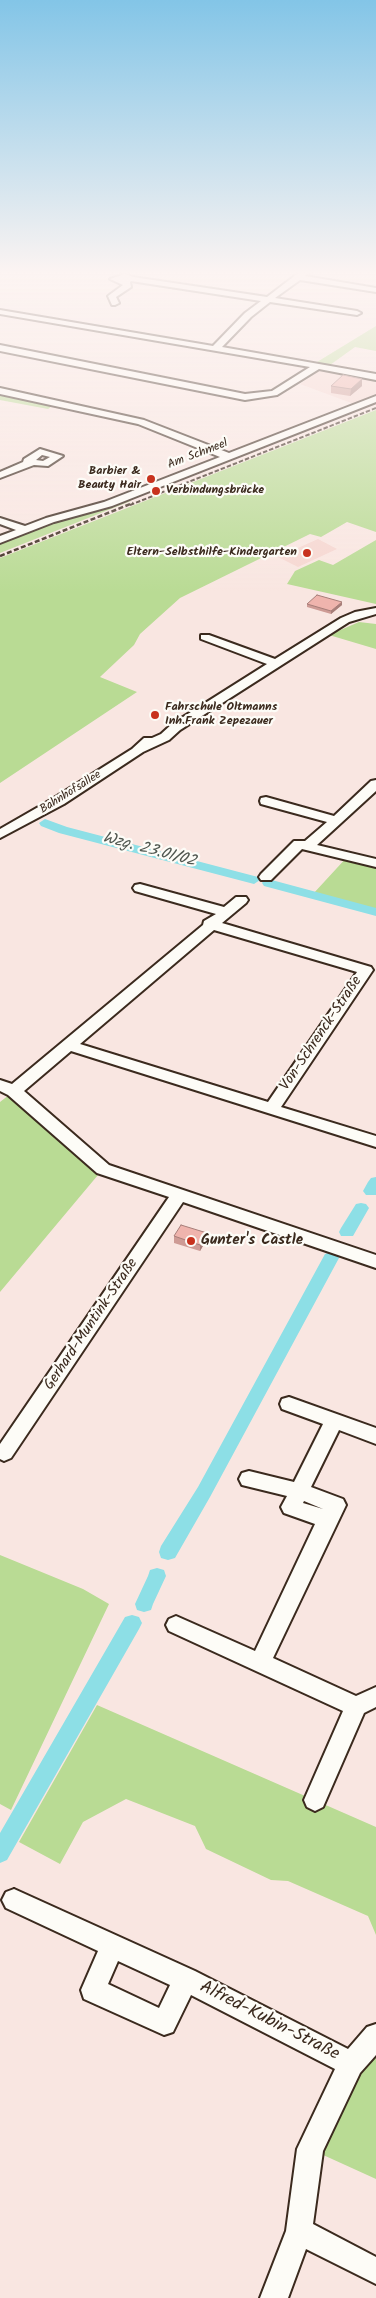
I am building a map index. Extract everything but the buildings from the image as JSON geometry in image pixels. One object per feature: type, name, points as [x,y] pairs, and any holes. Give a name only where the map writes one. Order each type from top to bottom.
[{"type":"street","points":[[151,378],[245,397],[274,393],[298,378]]},
{"type":"street","points":[[0,391],[142,422],[229,457]]},
{"type":"street","name":"Am Schmeel","points":[[0,540],[50,520],[108,504],[376,399]]},
{"type":"street","points":[[19,406],[48,411],[60,404]]},
{"type":"street","points":[[0,475],[33,462]]},
{"type":"street","points":[[0,521],[26,530]]},
{"type":"street","points":[[368,613],[366,619],[376,622]]},
{"type":"street","name":"Bahnhofsallee","points":[[0,834],[25,822],[141,749],[165,737],[176,727],[345,620],[368,613]]},
{"type":"street","points":[[205,637],[277,664]]},
{"type":"street","points":[[308,846],[375,786]]},
{"type":"street","points":[[266,801],[335,820]]},
{"type":"street","points":[[266,877],[299,844],[376,863]]},
{"type":"street","points":[[140,888],[225,912]]},
{"type":"street","points":[[241,900],[209,924],[67,1045],[7,1088],[103,1169],[376,1262]]},
{"type":"street","name":"Von-Schrenck-Straße","points":[[209,924],[366,970],[272,1108]]},
{"type":"street","name":"Von-Schrenck-Straße","points":[[67,1045],[376,1142]]},
{"type":"street","name":"Gerhard-Muntink-Straße","points":[[4,1453],[179,1195]]},
{"type":"street","points":[[289,1404],[376,1436]]},
{"type":"street","points":[[260,1663],[327,1520],[292,1507],[334,1420]]},
{"type":"street","points":[[249,1479],[299,1491]]},
{"type":"street","points":[[176,1625],[356,1706]]},
{"type":"street","points":[[315,1800],[356,1706],[376,1697]]},
{"type":"street","name":"Alfred-Kubin-Straße","points":[[14,1900],[186,1980],[351,2064]]},
{"type":"street","name":"Alfred-Kubin-Straße","points":[[113,1945],[93,1990],[164,2023],[186,1980]]},
{"type":"street","points":[[274,2298],[299,2232],[310,2149],[351,2064],[376,2036]]},
{"type":"street","points":[[299,2232],[376,2271]]},
{"type":"shaded area","points":[[308,378],[372,378],[376,379],[376,395],[354,404],[300,384]]},
{"type":"shaded area","name":"Eltern-Selbsthilfe-Kindergarten","points":[[318,539],[337,549],[298,567],[278,557]]},
{"type":"green space","points":[[0,393],[55,404],[48,409],[0,400]]},
{"type":"green space","points":[[376,410],[376,532],[347,522],[321,537],[310,534],[180,598],[140,634],[134,645],[100,677],[137,692],[0,783],[0,558]]},
{"type":"green space","points":[[125,499],[131,501],[0,553],[0,544],[57,521]]},
{"type":"green space","points":[[376,540],[376,604],[287,584],[295,571],[319,560],[333,565]]},
{"type":"green space","points":[[359,622],[376,624],[376,649],[329,635]]},
{"type":"green space","points":[[348,856],[376,864],[376,912],[313,894]]},
{"type":"green space","points":[[14,1091],[103,1169],[0,1292],[0,1102]]},
{"type":"green space","points":[[0,1555],[83,1589],[109,1604],[11,1810],[0,1804]]},
{"type":"green space","points":[[97,1705],[376,1827],[376,1935],[368,1916],[288,1881],[271,1880],[206,1849],[195,1826],[126,1799],[83,1822],[60,1864],[19,1842]]},
{"type":"green space","points":[[376,2036],[376,2179],[310,2149]]},
{"type":"waterway","name":"Wzg. 23.01/02","points":[[45,823],[63,830],[254,880]]},
{"type":"waterway","name":"Wzg. 23.01/02","points":[[268,883],[376,912]]},
{"type":"waterway","points":[[371,1191],[376,1182]]},
{"type":"waterway","points":[[347,1232],[361,1208]]},
{"type":"waterway","points":[[168,1552],[204,1492],[331,1258]]},
{"type":"waterway","points":[[144,1604],[157,1576]]},
{"type":"waterway","points":[[0,1853],[132,1623]]},
{"type":"railway","points":[[130,505],[376,408]]},
{"type":"railway","points":[[0,556],[133,503]]},
{"type":"place","name":"Barbier & Beauty Hair","points":[[151,479]]},
{"type":"place","name":"Verbindungsbrücke","points":[[156,491]]},
{"type":"place","name":"Eltern-Selbsthilfe-Kindergarten","points":[[307,553]]},
{"type":"place","name":"Fahrschule Oltmanns Inh.Frank Zepezauer","points":[[155,715]]},
{"type":"place","name":"Gunter's Castle","points":[[191,1241]]}]
